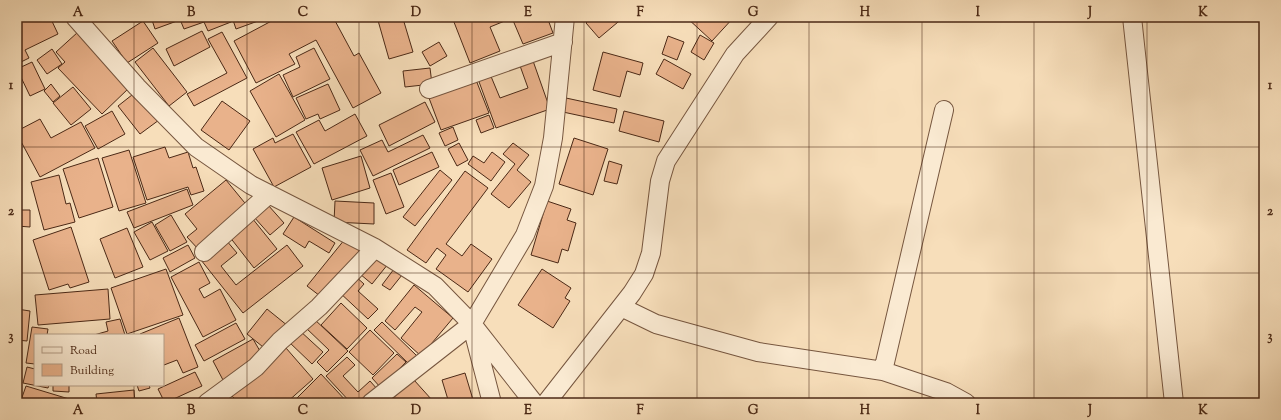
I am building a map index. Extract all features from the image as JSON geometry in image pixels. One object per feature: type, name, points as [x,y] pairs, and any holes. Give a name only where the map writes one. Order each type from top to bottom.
[{"type":"street","points":[[75,17],[137,87],[196,147],[251,185],[375,248],[435,286],[472,324],[534,403]]},
{"type":"street","points":[[371,403],[472,324],[525,235],[544,186],[553,138],[565,17]]},
{"type":"street","points":[[546,403],[621,307],[644,274],[650,253],[660,181],[666,161],[735,54],[769,17]]},
{"type":"street","points":[[1132,17],[1174,403]]},
{"type":"street","points":[[429,89],[563,42]]},
{"type":"street","points":[[883,371],[944,110]]},
{"type":"street","points":[[204,252],[269,194]]},
{"type":"street","points":[[207,403],[256,367],[280,340],[319,307],[375,248]]},
{"type":"street","points":[[621,307],[656,324],[758,352],[883,371],[946,392],[966,403]]},
{"type":"street","points":[[472,324],[492,403]]},
{"type":"building","points":[[17,17],[50,17],[58,34],[25,50],[29,58],[17,64]]},
{"type":"building","points":[[151,17],[175,17],[177,21],[155,29]]},
{"type":"building","points":[[179,17],[229,17],[231,22],[208,31],[204,22],[184,29]]},
{"type":"building","points":[[232,17],[269,17],[236,29]]},
{"type":"building","points":[[279,17],[333,17],[354,56],[359,53],[381,93],[353,108],[316,40],[289,54],[295,64],[256,83],[234,41]]},
{"type":"building","points":[[377,17],[418,17],[404,22],[413,52],[389,59]]},
{"type":"building","points":[[452,17],[547,17],[553,33],[523,44],[512,18],[490,27],[500,51],[470,63]]},
{"type":"building","points":[[592,17],[624,17],[599,38],[586,23]]},
{"type":"building","points":[[686,17],[734,17],[712,41]]},
{"type":"building","points":[[143,21],[158,43],[127,63],[112,41]]},
{"type":"building","points":[[202,31],[210,47],[174,66],[166,49]]},
{"type":"building","points":[[78,32],[130,87],[102,114],[58,68],[65,62],[56,52]]},
{"type":"building","points":[[222,32],[247,78],[194,106],[187,94],[227,73],[208,39]]},
{"type":"building","points":[[700,35],[714,43],[704,60],[691,52]]},
{"type":"building","points":[[668,36],[684,42],[677,60],[662,54]]},
{"type":"building","points":[[439,42],[447,56],[430,66],[422,52]]},
{"type":"building","points":[[153,48],[187,92],[169,106],[135,62]]},
{"type":"building","points":[[314,48],[330,79],[293,97],[283,75],[300,67],[296,57]]},
{"type":"building","points":[[52,49],[62,64],[47,74],[37,60]]},
{"type":"building","points":[[603,52],[643,63],[640,75],[627,71],[620,97],[593,90]]},
{"type":"building","points":[[532,58],[550,109],[496,128],[478,79],[490,74],[500,98],[528,88],[519,63]]},
{"type":"building","points":[[664,59],[691,74],[683,89],[656,74]]},
{"type":"building","points":[[32,62],[45,89],[30,96],[17,69]]},
{"type":"building","points":[[430,68],[432,84],[405,87],[403,71]]},
{"type":"building","points":[[279,74],[305,120],[276,137],[250,91]]},
{"type":"building","points":[[476,80],[489,113],[441,130],[429,98]]},
{"type":"building","points":[[51,84],[60,96],[53,102],[44,91]]},
{"type":"building","points":[[328,84],[340,110],[320,119],[318,114],[306,119],[296,98]]},
{"type":"building","points":[[73,87],[91,109],[71,125],[53,103]]},
{"type":"building","points":[[137,91],[159,120],[140,134],[118,106]]},
{"type":"building","points":[[566,98],[617,109],[614,123],[563,112]]},
{"type":"building","points":[[222,101],[250,121],[229,150],[201,130]]},
{"type":"building","points":[[425,102],[435,122],[389,146],[379,125]]},
{"type":"building","points":[[112,111],[125,134],[98,149],[85,126]]},
{"type":"building","points":[[624,111],[664,121],[659,142],[619,131]]},
{"type":"building","points":[[355,114],[367,136],[314,164],[296,132],[319,120],[325,131]]},
{"type":"building","points":[[489,115],[494,128],[481,133],[476,120]]},
{"type":"building","points":[[40,119],[51,138],[81,122],[95,148],[40,177],[17,134],[17,131]]},
{"type":"building","points":[[453,127],[458,140],[445,146],[439,133]]},
{"type":"building","points":[[293,134],[311,167],[274,187],[253,149],[273,138],[275,143]]},
{"type":"building","points":[[423,135],[430,148],[373,176],[360,150],[382,140],[388,152]]},
{"type":"building","points":[[574,138],[608,149],[593,195],[559,184]]},
{"type":"building","points":[[459,143],[468,160],[457,166],[448,149]]},
{"type":"building","points":[[513,143],[529,155],[517,170],[531,182],[509,208],[491,194],[515,164],[503,154]]},
{"type":"building","points":[[165,147],[169,158],[188,152],[193,168],[196,167],[204,191],[191,195],[188,187],[147,200],[133,157]]},
{"type":"building","points":[[129,150],[146,203],[119,211],[102,158]]},
{"type":"building","points":[[432,152],[439,167],[399,185],[393,170]]},
{"type":"building","points":[[492,152],[505,162],[491,181],[468,164],[473,156],[484,163]]},
{"type":"building","points":[[361,156],[370,188],[332,200],[322,168]]},
{"type":"building","points":[[98,158],[113,207],[79,218],[63,169]]},
{"type":"building","points":[[609,161],[622,165],[617,184],[604,181]]},
{"type":"building","points":[[440,170],[452,180],[415,226],[403,217]]},
{"type":"building","points":[[465,171],[488,188],[446,244],[462,256],[471,244],[492,259],[468,292],[436,269],[446,255],[437,248],[426,263],[407,250]]},
{"type":"building","points":[[391,173],[404,207],[386,214],[373,180]]},
{"type":"building","points":[[59,175],[66,204],[70,203],[75,222],[44,230],[31,182]]},
{"type":"building","points":[[226,180],[249,208],[199,250],[187,237],[197,229],[185,214]]},
{"type":"building","points":[[187,189],[193,205],[134,228],[127,212]]},
{"type":"building","points":[[335,201],[374,203],[374,224],[334,222]]},
{"type":"building","points":[[547,201],[571,209],[567,220],[576,223],[568,251],[562,249],[558,263],[531,255]]},
{"type":"building","points":[[268,205],[284,223],[270,235],[254,217]]},
{"type":"building","points":[[17,210],[30,210],[30,227],[17,226]]},
{"type":"building","points":[[171,215],[187,242],[170,251],[155,225]]},
{"type":"building","points":[[294,217],[335,243],[329,253],[309,241],[305,248],[283,234]]},
{"type":"building","points":[[252,218],[277,249],[254,268],[229,236]]},
{"type":"building","points":[[152,222],[168,251],[150,260],[134,232]]},
{"type":"building","points":[[71,227],[89,282],[70,288],[68,284],[49,290],[33,240]]},
{"type":"building","points":[[127,228],[143,267],[115,278],[100,239]]},
{"type":"building","points":[[345,239],[361,251],[324,299],[307,286]]},
{"type":"building","points":[[226,240],[237,253],[221,266],[236,285],[287,245],[303,266],[243,313],[201,260]]},
{"type":"building","points":[[188,245],[195,258],[170,272],[163,258]]},
{"type":"building","points":[[376,254],[388,264],[372,284],[360,274]]},
{"type":"building","points":[[199,262],[210,283],[199,289],[204,298],[220,289],[236,320],[203,337],[171,277]]},
{"type":"building","points":[[166,269],[183,315],[127,334],[111,288]]},
{"type":"building","points":[[394,269],[402,275],[390,290],[382,285]]},
{"type":"building","points":[[542,269],[571,288],[565,298],[570,301],[553,328],[518,305]]},
{"type":"building","points":[[354,275],[364,284],[358,291],[378,309],[368,319],[338,291]]},
{"type":"building","points":[[414,285],[453,318],[421,356],[401,338],[422,312],[415,307],[395,330],[385,321]]},
{"type":"building","points":[[108,289],[110,319],[38,325],[35,295]]},
{"type":"building","points":[[341,303],[367,328],[347,349],[321,325]]},
{"type":"building","points":[[17,309],[30,311],[27,341],[17,340]]},
{"type":"building","points":[[267,309],[288,326],[268,351],[247,334]]},
{"type":"building","points":[[179,318],[198,367],[183,373],[177,360],[164,365],[164,334],[140,334]]},
{"type":"building","points":[[313,318],[348,351],[327,372],[317,362],[329,350],[305,327]]},
{"type":"building","points":[[120,319],[125,334],[98,334],[108,331],[106,322]]},
{"type":"building","points":[[382,322],[417,356],[409,364],[374,330]]},
{"type":"building","points":[[236,323],[245,339],[204,361],[195,345]]},
{"type":"building","points":[[32,327],[48,329],[47,334],[34,334],[34,364],[26,363]]},
{"type":"building","points":[[299,330],[323,352],[312,364],[288,341]]},
{"type":"building","points":[[370,330],[394,353],[373,375],[349,352]]},
{"type":"building","points":[[253,339],[264,358],[223,380],[213,361]]},
{"type":"building","points":[[286,348],[313,379],[286,403],[239,403],[231,395]]},
{"type":"building","points":[[17,351],[20,351],[17,382]]},
{"type":"building","points":[[397,354],[406,362],[381,388],[372,378]]},
{"type":"building","points":[[347,357],[355,365],[343,376],[358,392],[370,381],[378,390],[365,403],[351,403],[326,376]]},
{"type":"building","points":[[27,367],[34,369],[34,385],[23,383]]},
{"type":"building","points":[[195,372],[202,386],[165,403],[158,389]]},
{"type":"building","points":[[465,373],[474,403],[449,403],[442,380]]},
{"type":"building","points":[[321,374],[348,403],[302,403],[297,398]]},
{"type":"building","points":[[414,380],[432,400],[428,403],[387,403]]},
{"type":"building","points":[[26,386],[69,399],[68,403],[20,403]]},
{"type":"building","points":[[38,386],[49,386],[48,388]]},
{"type":"building","points":[[53,386],[69,386],[69,392],[53,391]]},
{"type":"building","points":[[137,386],[149,386],[150,388],[139,391]]},
{"type":"building","points":[[134,390],[135,403],[97,403],[96,394]]}]
